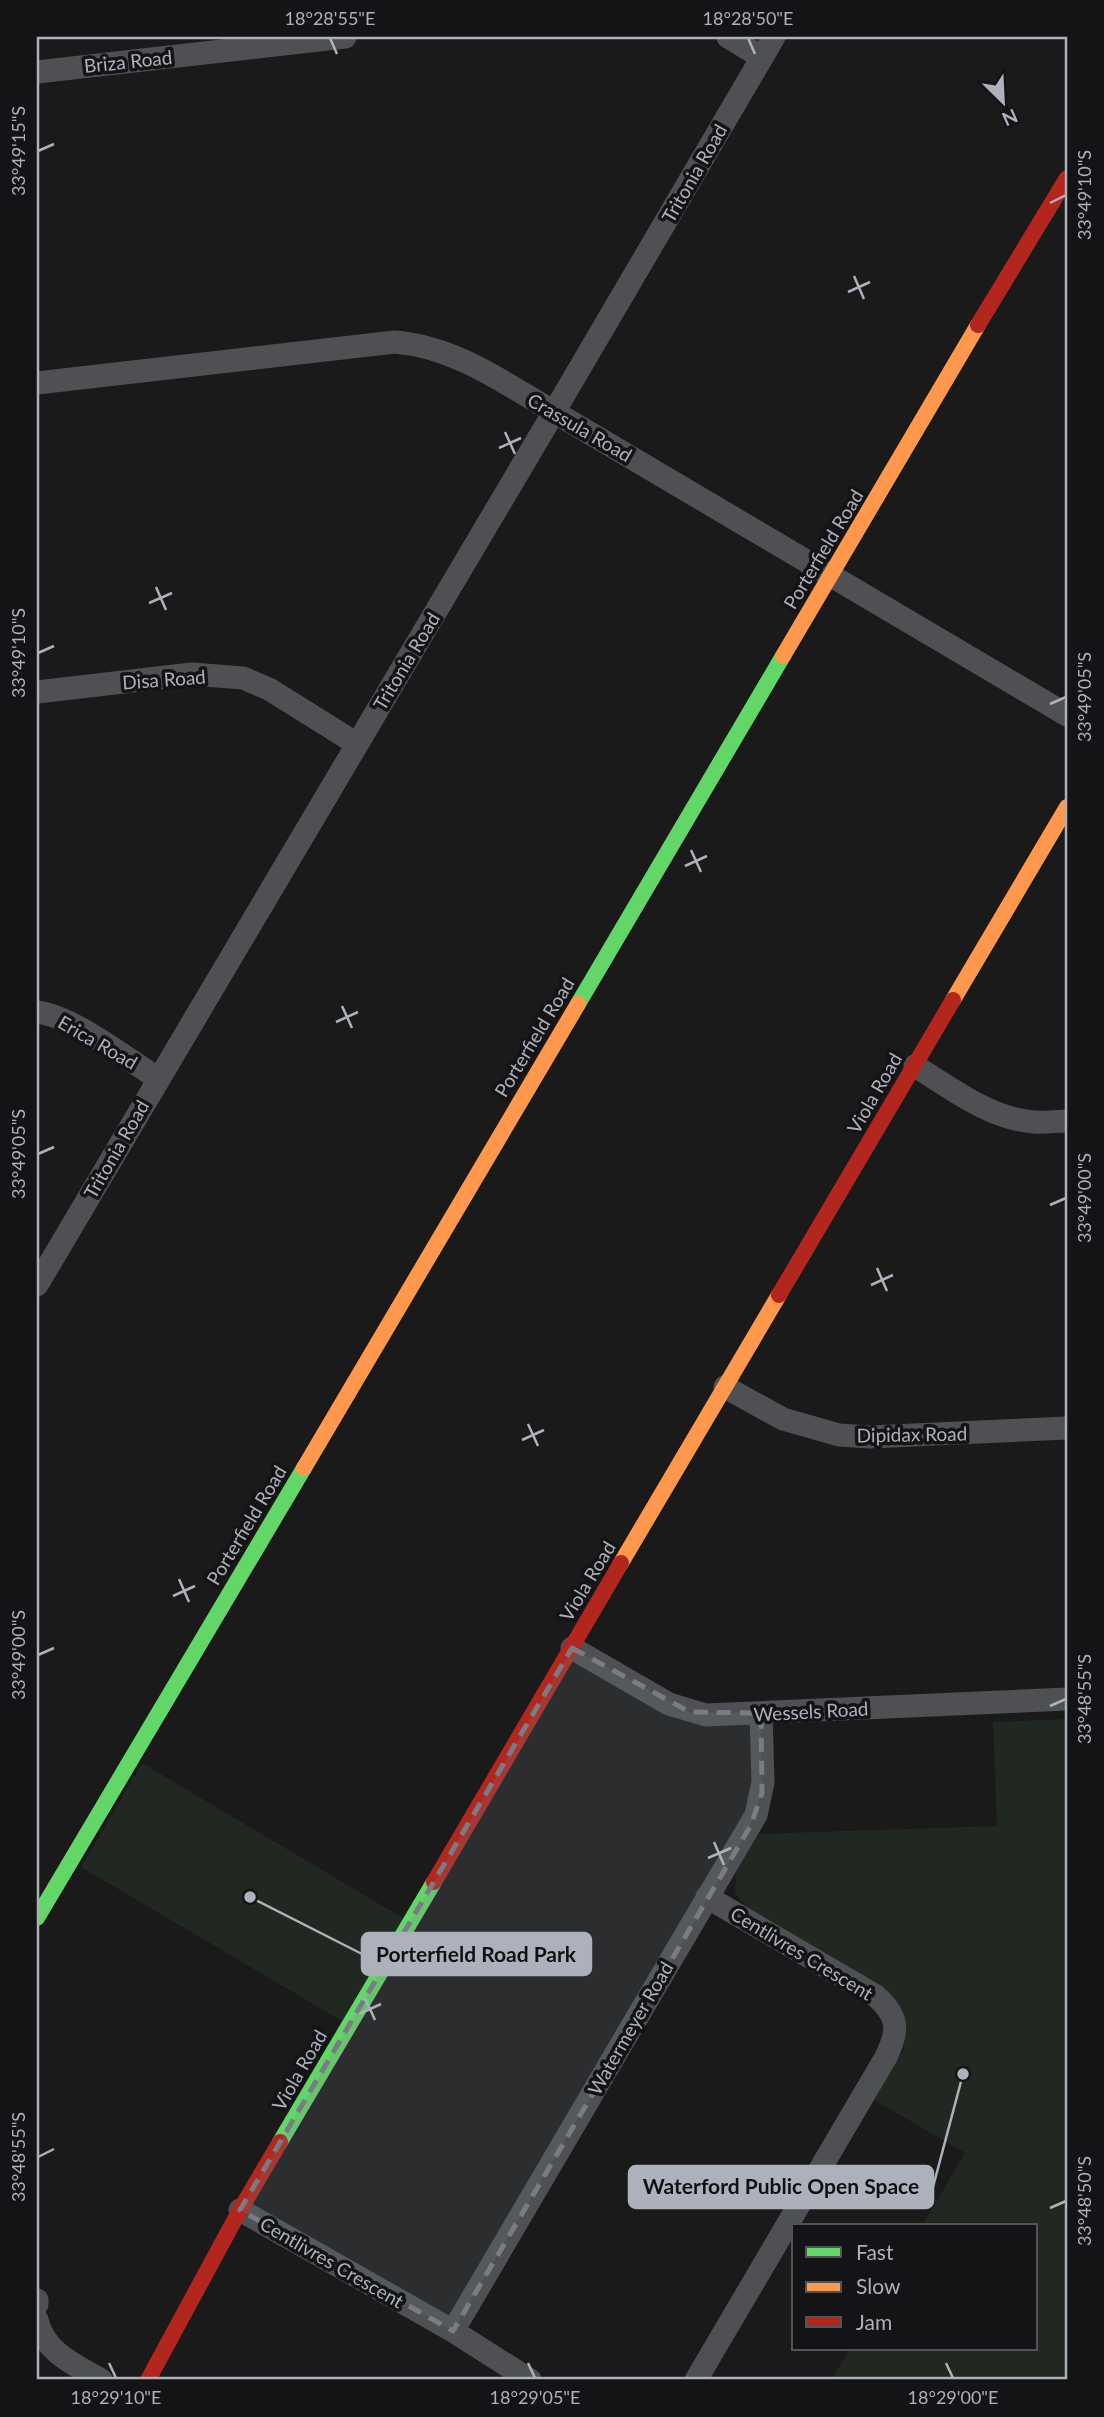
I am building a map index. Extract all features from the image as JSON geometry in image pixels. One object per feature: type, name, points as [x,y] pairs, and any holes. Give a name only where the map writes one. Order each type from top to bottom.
[{"type":"street","name":"Briza Road","points":[[37,72],[345,37]]},
{"type":"street","points":[[728,37],[761,57]]},
{"type":"street","name":"Tritonia Road","points":[[37,1285],[774,37]]},
{"type":"street","name":"Porterfield Road","points":[[37,1918],[1067,178]]},
{"type":"street","name":"Crassula Road","points":[[37,383],[395,342],[420,344],[447,352],[471,363],[1067,715]]},
{"type":"street","name":"Disa Road","points":[[37,692],[192,674],[243,678],[269,689],[357,744]]},
{"type":"street","name":"Viola Road","points":[[148,2380],[240,2210],[1067,807]]},
{"type":"street","name":"Erica Road","points":[[37,1012],[69,1023],[158,1078]]},
{"type":"street","points":[[915,1066],[981,1106],[1005,1117],[1034,1122],[1067,1121]]},
{"type":"street","name":"Dipidax Road","points":[[725,1387],[783,1419],[839,1435],[870,1437],[1067,1429]]},
{"type":"street","name":"Wessels Road","points":[[572,1647],[669,1704],[706,1715],[1067,1699]]},
{"type":"street","name":"Watermeyer Road","points":[[453,2331],[751,1825],[760,1804],[763,1782],[761,1713]]},
{"type":"street","name":"Centlivres Crescent","points":[[695,2380],[886,2057],[895,2034],[893,2016],[876,1996],[707,1896]]},
{"type":"street","name":"Centlivres Crescent","points":[[240,2210],[453,2331],[530,2380]]},
{"type":"street","points":[[37,2320],[43,2337],[55,2353],[101,2380]]},
{"type":"highlighted area","points":[[572,1648],[690,1712],[761,1713],[762,1793],[751,1825],[453,2331],[240,2210]]},
{"type":"shaded area","points":[[1067,1719],[1067,2380],[831,2380],[849,2350],[1038,2350],[1038,2224],[923,2224],[965,2153],[873,2099],[904,2049],[905,2014],[884,1987],[748,1908],[735,1893],[736,1871],[758,1834],[997,1826],[993,1722]]},
{"type":"shaded area","points":[[142,1763],[403,1918],[342,2021],[81,1867]]},
{"type":"traffic: fast","points":[[578,1004],[783,656]]},
{"type":"traffic: fast","points":[[37,1918],[304,1468]]},
{"type":"traffic: fast","points":[[280,2142],[434,1882]]},
{"type":"traffic: slow","points":[[783,656],[978,325]]},
{"type":"traffic: slow","points":[[953,1000],[1067,807]]},
{"type":"traffic: slow","points":[[304,1468],[578,1004]]},
{"type":"traffic: slow","points":[[621,1563],[779,1295]]},
{"type":"traffic: jam","points":[[978,325],[1067,178]]},
{"type":"traffic: jam","points":[[779,1295],[953,1000]]},
{"type":"traffic: jam","points":[[434,1882],[621,1563]]},
{"type":"traffic: jam","points":[[148,2380],[280,2142]]},
{"type":"place","name":"Porterfield Road Park","points":[[250,1897]]},
{"type":"place","name":"Waterford Public Open Space","points":[[963,2074]]}]
